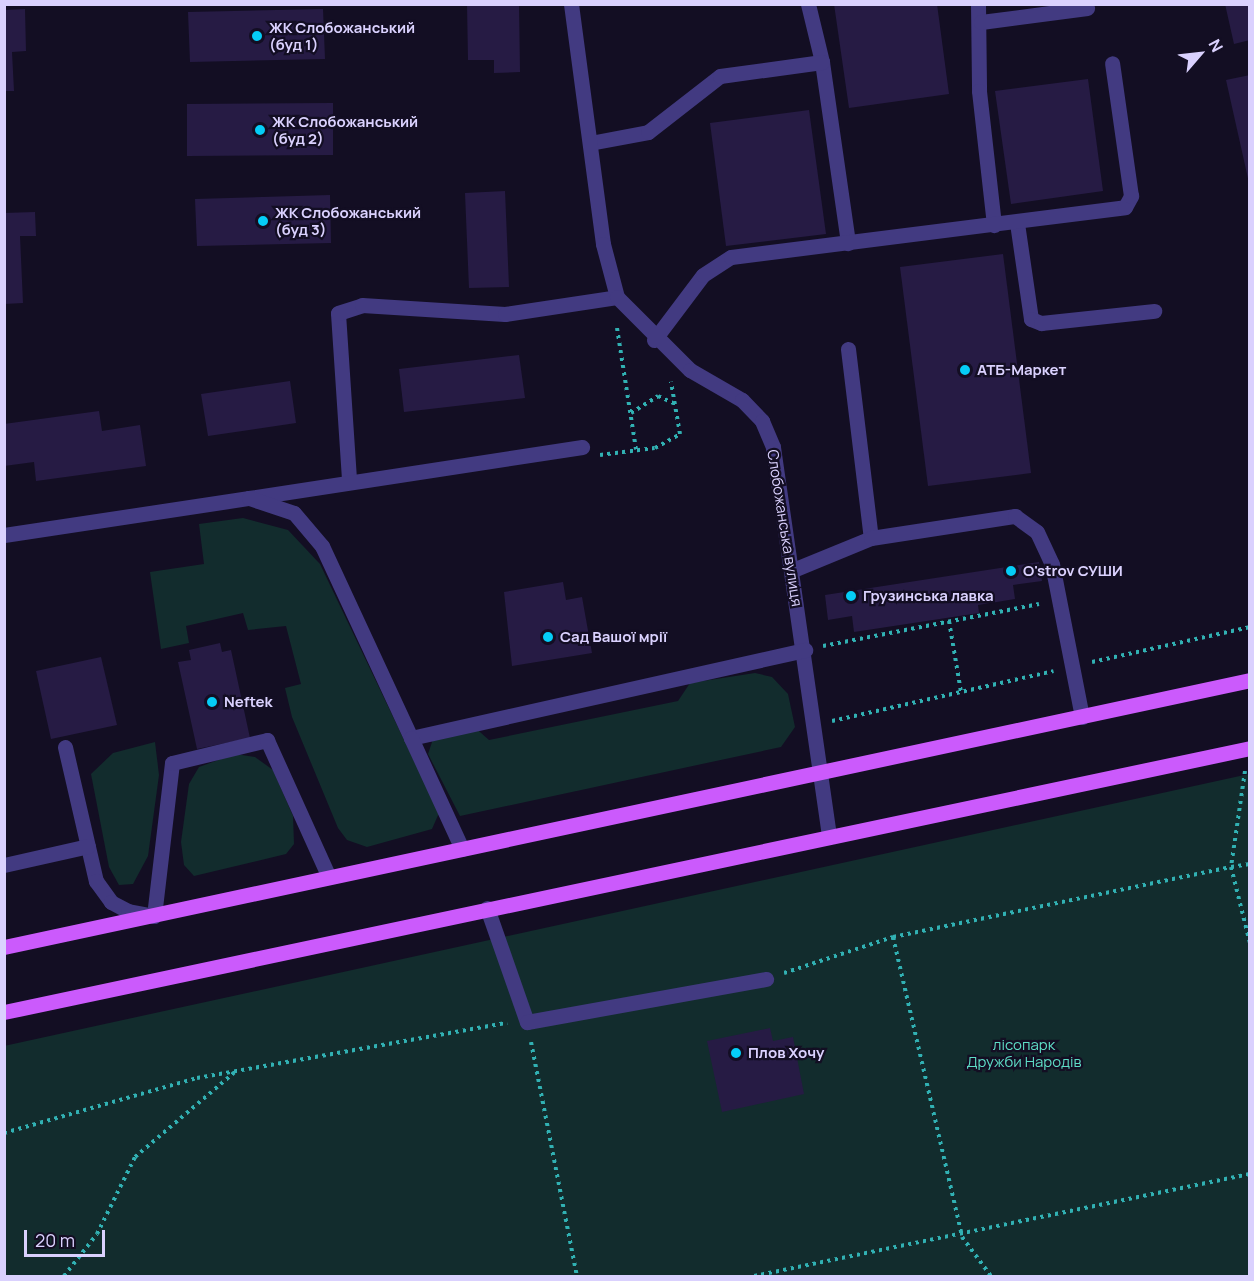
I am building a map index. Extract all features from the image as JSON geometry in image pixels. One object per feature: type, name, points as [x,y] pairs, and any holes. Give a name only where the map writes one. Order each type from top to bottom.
[{"type":"main road","points":[[4,947],[1250,680]]},
{"type":"main road","points":[[4,1011],[1247,748]]},
{"type":"street","name":"Слобожанська вулиця","points":[[571,4],[603,244],[613,298],[654,340],[690,370],[742,400],[762,421],[773,447],[805,650],[816,774],[829,836]]},
{"type":"street","points":[[808,4],[822,62],[848,243]]},
{"type":"street","points":[[978,4],[981,22],[979,91],[994,225]]},
{"type":"street","points":[[981,22],[1087,8]]},
{"type":"street","points":[[590,143],[648,132],[720,76],[822,62]]},
{"type":"street","points":[[654,340],[717,264],[731,257],[1017,224],[1125,207],[1131,196],[1112,63]]},
{"type":"street","points":[[1017,224],[1031,319],[1041,323],[1154,311]]},
{"type":"street","points":[[349,479],[338,313],[362,305],[505,314],[613,298]]},
{"type":"street","points":[[848,350],[871,538]]},
{"type":"street","points":[[4,535],[249,498],[349,479],[582,447]]},
{"type":"street","points":[[249,498],[294,513],[322,546],[462,849]]},
{"type":"street","points":[[793,570],[871,538],[1015,516],[1037,532],[1060,599],[1082,717]]},
{"type":"street","points":[[411,738],[805,650]]},
{"type":"street","points":[[65,747],[96,881],[111,902],[154,916],[172,763],[267,740],[329,877]]},
{"type":"street","points":[[4,865],[88,846]]},
{"type":"street","points":[[488,908],[527,1022],[766,979]]},
{"type":"path","points":[[613,298],[636,450]]},
{"type":"path","points":[[631,414],[648,399],[658,396],[675,404]]},
{"type":"path","points":[[805,650],[1060,599]]},
{"type":"path","points":[[950,621],[961,692]]},
{"type":"path","points":[[813,725],[1250,627]]},
{"type":"path","points":[[1247,748],[1232,867],[1250,943]]},
{"type":"path","points":[[766,979],[893,937],[1250,864]]},
{"type":"path","points":[[893,937],[962,1237],[991,1276]]},
{"type":"path","points":[[4,1133],[237,1071],[483,1024],[527,1022],[577,1276]]},
{"type":"path","points":[[64,1276],[98,1234],[135,1157],[237,1071]]},
{"type":"path","points":[[754,1276],[962,1237],[1250,1174]]},
{"type":"green space","points":[[243,518],[288,530],[320,564],[439,813],[432,829],[367,847],[347,840],[338,828],[292,717],[285,688],[301,684],[286,626],[248,630],[243,613],[186,626],[189,643],[161,649],[150,572],[204,564],[199,524]]},
{"type":"green space","points":[[755,673],[772,677],[788,694],[795,727],[781,747],[460,816],[428,754],[433,739],[472,725],[489,740],[678,701],[690,683]]},
{"type":"green space","points":[[155,742],[159,775],[148,856],[133,884],[119,885],[109,867],[91,774],[113,753]]},
{"type":"green space","points":[[235,754],[255,757],[273,770],[293,816],[294,844],[286,854],[194,876],[184,865],[181,842],[189,784],[199,767]]},
{"type":"green space","name":"лісопарк Дружби Народів","points":[[1249,774],[1249,1276],[5,1276],[4,1046]]},
{"type":"building","points":[[467,4],[519,4],[520,72],[494,73],[494,60],[468,60]]},
{"type":"building","points":[[834,4],[937,4],[949,94],[849,108]]},
{"type":"building","points":[[1225,4],[1250,4],[1250,40],[1234,44]]},
{"type":"building","points":[[25,9],[26,51],[12,52],[14,91],[4,91],[4,10]]},
{"type":"building","name":"ЖК Слобожанський (буд 1)","points":[[323,9],[325,59],[190,62],[188,12]]},
{"type":"building","points":[[1250,75],[1250,183],[1249,183],[1226,80]]},
{"type":"building","points":[[1088,79],[1103,191],[1011,204],[995,91]]},
{"type":"building","name":"ЖК Слобожанський (буд 2)","points":[[333,103],[333,155],[187,156],[187,104]]},
{"type":"building","points":[[809,110],[826,234],[726,246],[710,123]]},
{"type":"building","points":[[505,191],[509,287],[469,288],[465,193]]},
{"type":"building","name":"ЖК Слобожанський (буд 3)","points":[[330,195],[331,243],[197,246],[195,199]]},
{"type":"building","points":[[35,212],[36,236],[20,236],[23,303],[4,304],[4,213]]},
{"type":"building","name":"АТБ-Маркет","points":[[1003,254],[1031,473],[928,486],[900,267]]},
{"type":"building","points":[[519,355],[525,398],[404,412],[399,369]]},
{"type":"building","points":[[290,381],[296,423],[208,436],[201,394]]},
{"type":"building","points":[[99,411],[102,431],[140,425],[146,466],[36,481],[34,462],[4,466],[4,424]]},
{"type":"building","points":[[1039,562],[1042,581],[1013,585],[1015,599],[978,605],[979,613],[854,632],[852,616],[828,620],[825,595]]},
{"type":"building","name":"Сад Вашої мрії","points":[[563,582],[566,600],[582,597],[592,653],[512,666],[504,592]]},
{"type":"building","points":[[220,643],[222,652],[231,650],[250,738],[197,749],[178,662],[191,660],[189,650]]},
{"type":"building","points":[[101,657],[117,725],[51,739],[36,671]]},
{"type":"building","points":[[770,1028],[773,1041],[793,1037],[804,1094],[722,1112],[707,1041]]},
{"type":"place","name":"ЖК Слобожанський (буд 1)","points":[[257,36]]},
{"type":"place","name":"ЖК Слобожанський (буд 2)","points":[[260,130]]},
{"type":"place","name":"ЖК Слобожанський (буд 3)","points":[[263,221]]},
{"type":"place","name":"АТБ-Маркет","points":[[965,370]]},
{"type":"place","name":"O'strov СУШИ","points":[[1011,571]]},
{"type":"place","name":"Грузинська лавка","points":[[851,596]]},
{"type":"place","name":"Сад Вашої мрії","points":[[548,637]]},
{"type":"place","name":"Neftek","points":[[212,702]]},
{"type":"place","name":"Плов Хочу","points":[[736,1053]]}]
